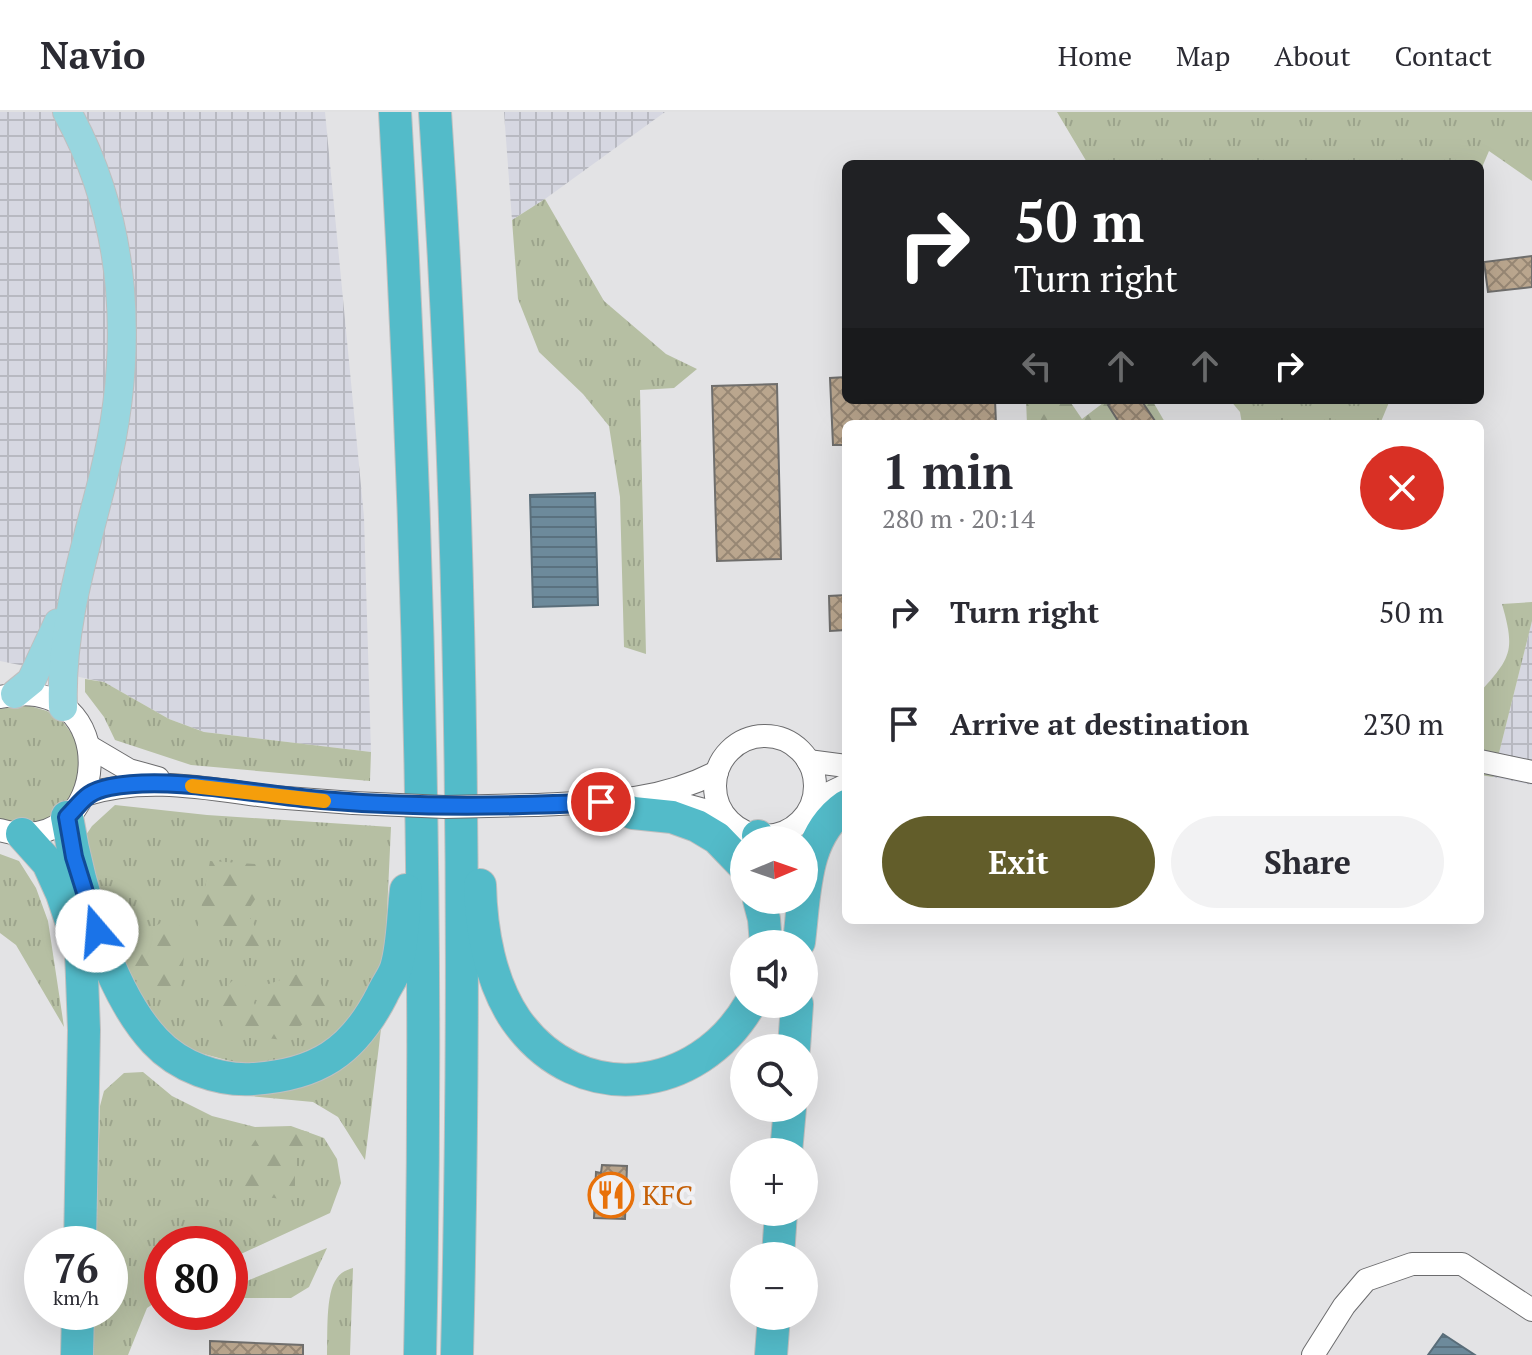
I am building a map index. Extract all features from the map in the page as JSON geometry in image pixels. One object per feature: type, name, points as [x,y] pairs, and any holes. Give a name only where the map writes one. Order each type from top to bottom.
[{"type":"highway","points":[[395,112],[410,380],[421,743],[424,1070],[420,1355]]},
{"type":"highway","points":[[435,112],[454,450],[462,788],[457,1355]]},
{"type":"highway","points":[[75,806],[79,872],[97,931],[121,991],[135,1016],[156,1043],[206,1073],[243,1080],[283,1077],[310,1070],[354,1038],[373,1013],[396,968],[421,743]]},
{"type":"highway","points":[[462,788],[479,848],[480,902],[486,944],[496,980],[515,1019],[547,1051],[568,1065],[595,1076],[618,1080],[663,1076],[694,1063],[732,1031],[741,1018]]},
{"type":"highway","points":[[601,802],[633,813],[672,817],[697,826],[717,838],[730,851]]},
{"type":"highway","points":[[795,930],[810,857],[821,832],[842,809]]},
{"type":"highway","points":[[11,832],[48,863],[81,951],[84,1030],[80,1226]]},
{"type":"highway","points":[[77,1355],[78,1330]]},
{"type":"highway","points":[[771,1355],[773,1330]]},
{"type":"main road","points":[[63,707],[63,668],[74,586],[112,438],[122,360],[123,303],[107,213],[92,166],[67,112]]},
{"type":"main road","points":[[7,696],[31,681],[74,586]]},
{"type":"street","points":[[7,696],[40,696],[63,707],[80,725],[90,747],[90,780],[75,806]]},
{"type":"street","points":[[735,826],[723,815],[717,801],[717,772],[723,758],[734,747],[747,739],[762,736],[788,742],[799,749],[808,761],[815,788],[803,821]]},
{"type":"street","points":[[90,747],[129,770],[182,784],[273,797],[445,807],[601,802],[654,796],[674,791],[717,772]]},
{"type":"street","points":[[808,761],[842,765]]},
{"type":"street","points":[[1484,762],[1532,772]]},
{"type":"street","points":[[11,832],[38,832],[109,787],[182,784]]},
{"type":"street","points":[[803,821],[842,788]]},
{"type":"street","points":[[601,802],[686,805],[723,815]]},
{"type":"street","points":[[1313,1355],[1344,1306],[1366,1280],[1412,1264],[1462,1264],[1532,1310]]},
{"type":"shaded area","points":[[0,112],[325,112],[364,517],[371,752],[204,732],[169,719],[104,682],[0,661]]},
{"type":"shaded area","points":[[504,112],[665,112],[512,220]]},
{"type":"shaded area","points":[[1532,621],[1532,785],[1493,777]]},
{"type":"green space","points":[[1057,112],[1532,112],[1532,181],[1489,151],[1484,163],[1484,160],[1086,160]]},
{"type":"green space","points":[[545,199],[604,301],[666,354],[697,369],[674,388],[640,390],[646,654],[624,647],[620,497],[609,426],[583,394],[539,352],[518,299],[512,220]]},
{"type":"green space","points":[[1026,404],[1072,404],[1082,419],[1102,404],[1154,404],[1164,420],[1027,420]]},
{"type":"green space","points":[[1233,404],[1388,404],[1382,420],[1241,420]]},
{"type":"green space","points":[[1532,602],[1532,621],[1493,777],[1484,776],[1484,687],[1499,670],[1508,652],[1509,632],[1502,604]]},
{"type":"green space","points":[[85,679],[104,682],[169,719],[204,732],[371,752],[370,781],[191,765],[115,740],[104,717],[85,692]]},
{"type":"green space","points":[[27,705],[47,711],[63,722],[75,738],[81,758],[73,798],[42,824],[0,824],[0,709]]},
{"type":"green space","points":[[115,805],[207,815],[391,827],[384,977],[355,1022],[325,1043],[280,1062],[241,1064],[189,1050],[155,1021],[129,974],[82,841],[92,826]]},
{"type":"green space","points":[[0,854],[19,861],[36,888],[48,921],[64,1027],[16,945],[0,933]]},
{"type":"green space","points":[[210,861],[255,864],[264,885],[247,912],[266,947],[250,957],[227,934],[197,931]]},
{"type":"green space","points":[[172,915],[186,936],[181,986],[158,996],[136,973],[127,946]]},
{"type":"green space","points":[[315,968],[329,1004],[282,1040],[230,1033],[209,1004],[239,974],[255,1005],[263,986]]},
{"type":"green space","points":[[382,1021],[365,1160],[338,1117],[313,1102],[250,1096],[221,1084],[249,1088]]},
{"type":"green space","points":[[143,1072],[172,1096],[212,1116],[255,1127],[291,1126],[324,1138],[337,1159],[341,1183],[330,1213],[248,1251],[248,1226],[144,1226],[144,1315],[128,1355],[93,1355],[94,1330],[128,1330],[128,1226],[97,1226],[100,1106],[104,1091],[124,1073]]},
{"type":"green space","points":[[292,1128],[309,1132],[309,1142],[295,1156],[295,1190],[288,1200],[239,1193],[235,1171],[261,1131]]},
{"type":"green space","points":[[327,1248],[309,1287],[291,1298],[248,1298],[248,1281]]},
{"type":"green space","points":[[353,1268],[350,1355],[327,1355],[328,1315],[333,1285],[339,1276]]},
{"type":"water","points":[[595,493],[598,605],[533,607],[530,495]]},
{"type":"water","points":[[1443,1334],[1475,1355],[1428,1355]]},
{"type":"building","points":[[1532,256],[1532,287],[1488,292],[1484,262]]},
{"type":"building","points":[[842,377],[842,404],[995,404],[996,420],[842,420],[842,445],[833,445],[830,378]]},
{"type":"building","points":[[777,384],[781,559],[717,561],[712,386]]},
{"type":"building","points":[[1144,404],[1154,420],[1117,420],[1108,405]]},
{"type":"building","points":[[842,595],[842,630],[830,631],[829,596]]},
{"type":"building","name":"KFC","points":[[602,1165],[627,1166],[625,1219],[594,1218],[596,1172],[601,1173]]},
{"type":"building","points":[[210,1341],[303,1345],[303,1355],[210,1355]]},
{"type":"slow traffic","points":[[192,786],[324,801]]},
{"type":"place","name":"KFC","points":[[611,1195]]},
{"type":"route","points":[[97,931],[74,857],[67,817],[84,795],[109,787],[182,784],[273,797],[445,807],[601,802]]}]
